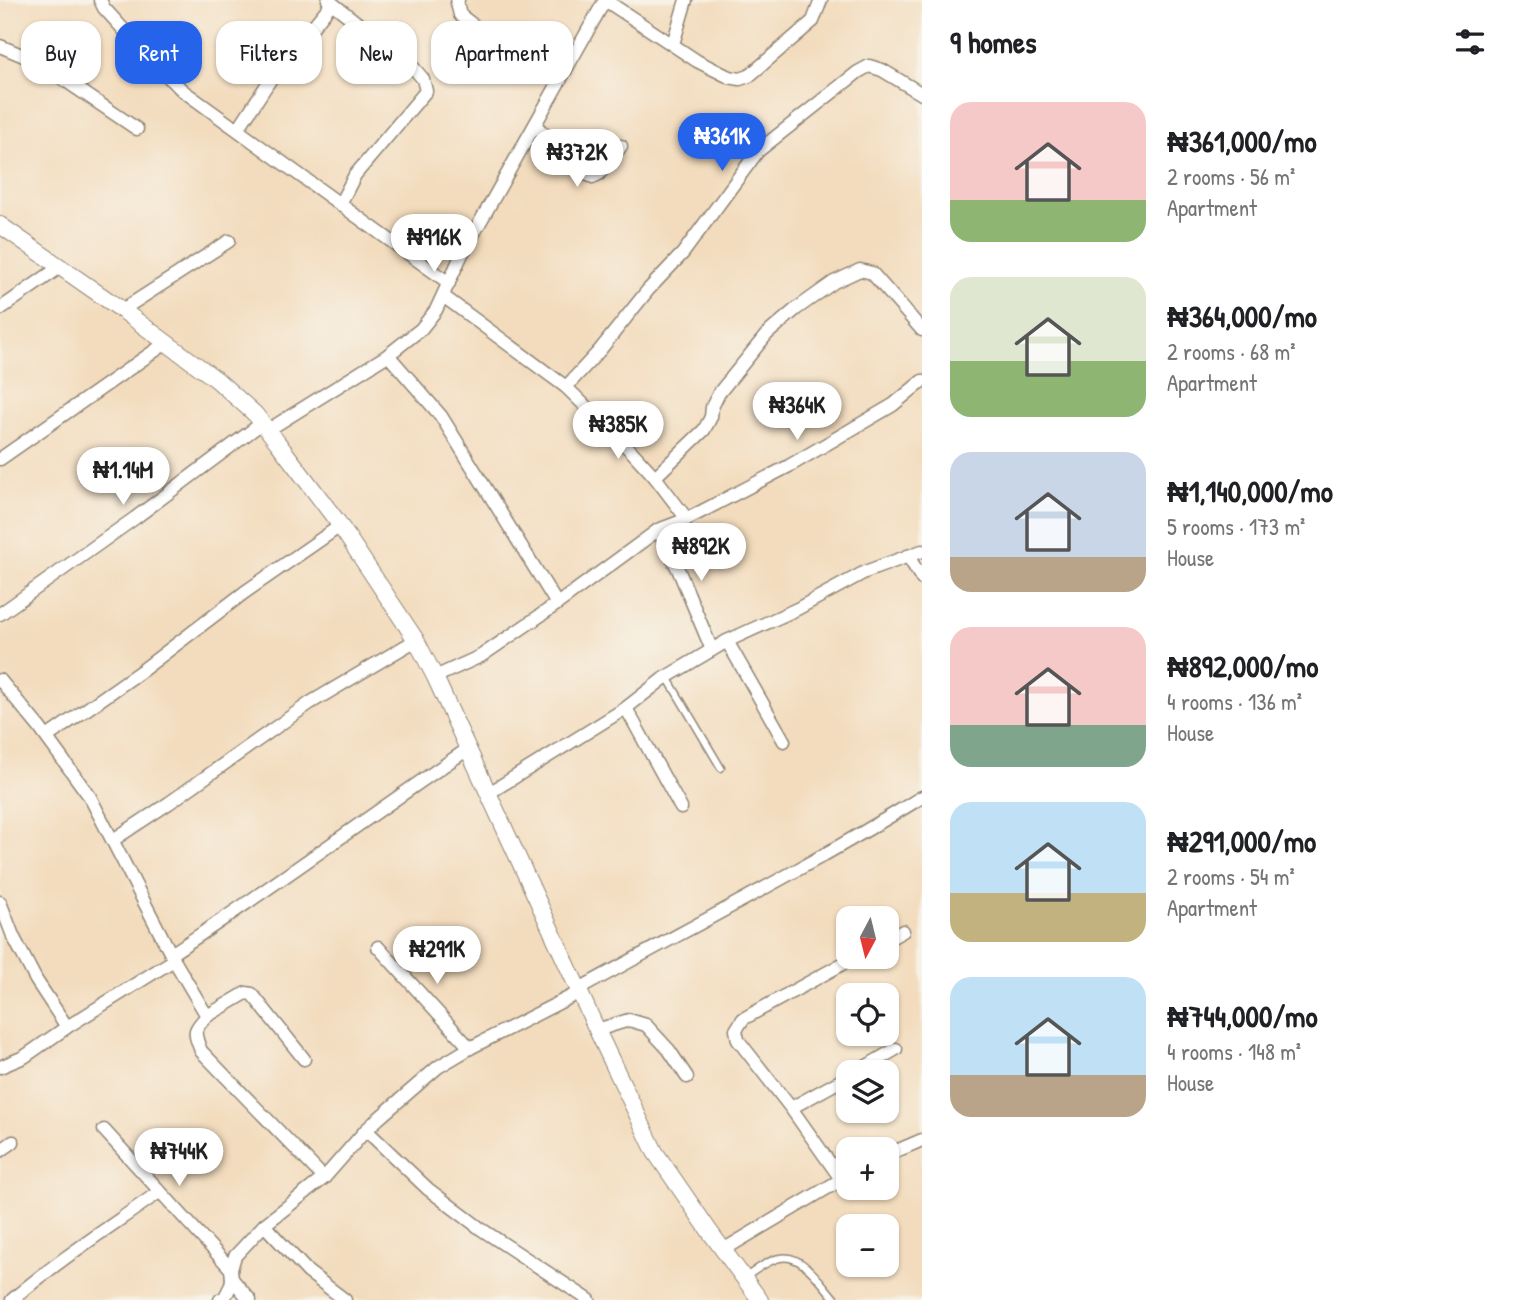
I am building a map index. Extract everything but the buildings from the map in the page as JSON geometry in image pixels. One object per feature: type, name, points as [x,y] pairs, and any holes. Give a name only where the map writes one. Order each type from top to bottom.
[{"type":"street","points":[[100,0],[104,8],[153,62],[182,90],[449,283]]},
{"type":"street","points":[[458,0],[460,15],[468,21]]},
{"type":"street","points":[[573,58],[605,0],[697,61],[729,77],[740,79],[749,76],[813,21],[821,0]]},
{"type":"street","points":[[673,44],[686,0]]},
{"type":"street","points":[[238,129],[274,74],[330,2],[412,66],[423,79],[426,91],[355,175],[340,204]]},
{"type":"street","points":[[0,46],[38,62],[137,129]]},
{"type":"street","points":[[566,387],[683,253],[758,151],[787,127],[869,66],[882,70],[922,94]]},
{"type":"street","points":[[0,614],[265,426],[388,355],[421,329],[436,310],[461,257],[559,84]]},
{"type":"street","points":[[536,125],[586,174],[593,177],[599,174],[621,146]]},
{"type":"street","points":[[0,225],[217,380],[255,414],[341,526],[416,640],[435,677],[655,1152],[760,1300]]},
{"type":"street","points":[[122,310],[229,241]]},
{"type":"street","points":[[0,309],[60,267]]},
{"type":"street","points":[[655,477],[704,430],[719,393],[767,334],[834,282],[860,270],[872,273],[922,330]]},
{"type":"street","points":[[443,296],[566,387],[633,453],[687,519]]},
{"type":"street","points":[[0,459],[166,343]]},
{"type":"street","points":[[388,355],[441,415],[557,604]]},
{"type":"street","points":[[435,677],[481,656],[658,530],[687,519],[789,466],[893,405],[922,381]]},
{"type":"street","points":[[47,737],[144,669],[245,592],[341,526]]},
{"type":"street","points":[[658,530],[678,569],[712,650]]},
{"type":"street","points":[[489,793],[626,708],[667,677],[727,641],[797,609],[866,572],[922,551]]},
{"type":"street","points":[[908,556],[922,579]]},
{"type":"street","points":[[113,840],[310,703],[416,640]]},
{"type":"street","points":[[727,641],[784,741]]},
{"type":"street","points":[[0,680],[47,737],[90,797],[172,957],[207,1016]]},
{"type":"street","points":[[626,708],[681,808]]},
{"type":"street","points":[[0,1067],[24,1057],[172,957],[468,749]]},
{"type":"street","points":[[220,1300],[225,1297],[235,1256],[264,1225],[324,1178],[366,1130],[438,1067],[779,881],[922,797]]},
{"type":"street","points":[[0,902],[13,936],[36,980],[67,1027]]},
{"type":"street","points":[[378,947],[470,1048]]},
{"type":"street","points":[[836,968],[743,1019],[736,1030],[738,1040],[836,1166]]},
{"type":"street","points":[[303,1059],[252,994],[246,993],[207,1016],[197,1026],[194,1035],[201,1051],[324,1178]]},
{"type":"street","points":[[597,1030],[629,1020],[646,1025],[687,1077]]},
{"type":"street","points":[[877,1060],[896,1049]]},
{"type":"street","points":[[791,1108],[836,1083]]},
{"type":"street","points":[[104,1130],[231,1274],[250,1300]]},
{"type":"street","points":[[366,1130],[428,1189],[470,1221],[589,1300]]},
{"type":"street","points":[[899,1150],[922,1140]]},
{"type":"street","points":[[0,1151],[13,1142]]},
{"type":"street","points":[[723,1250],[836,1183]]},
{"type":"street","points":[[12,1300],[48,1270],[159,1192]]},
{"type":"street","points":[[264,1225],[309,1272],[345,1300]]},
{"type":"lane","points":[[667,677],[721,768]]},
{"type":"lane","points":[[744,1278],[769,1262],[790,1257],[800,1261],[836,1300]]}]
